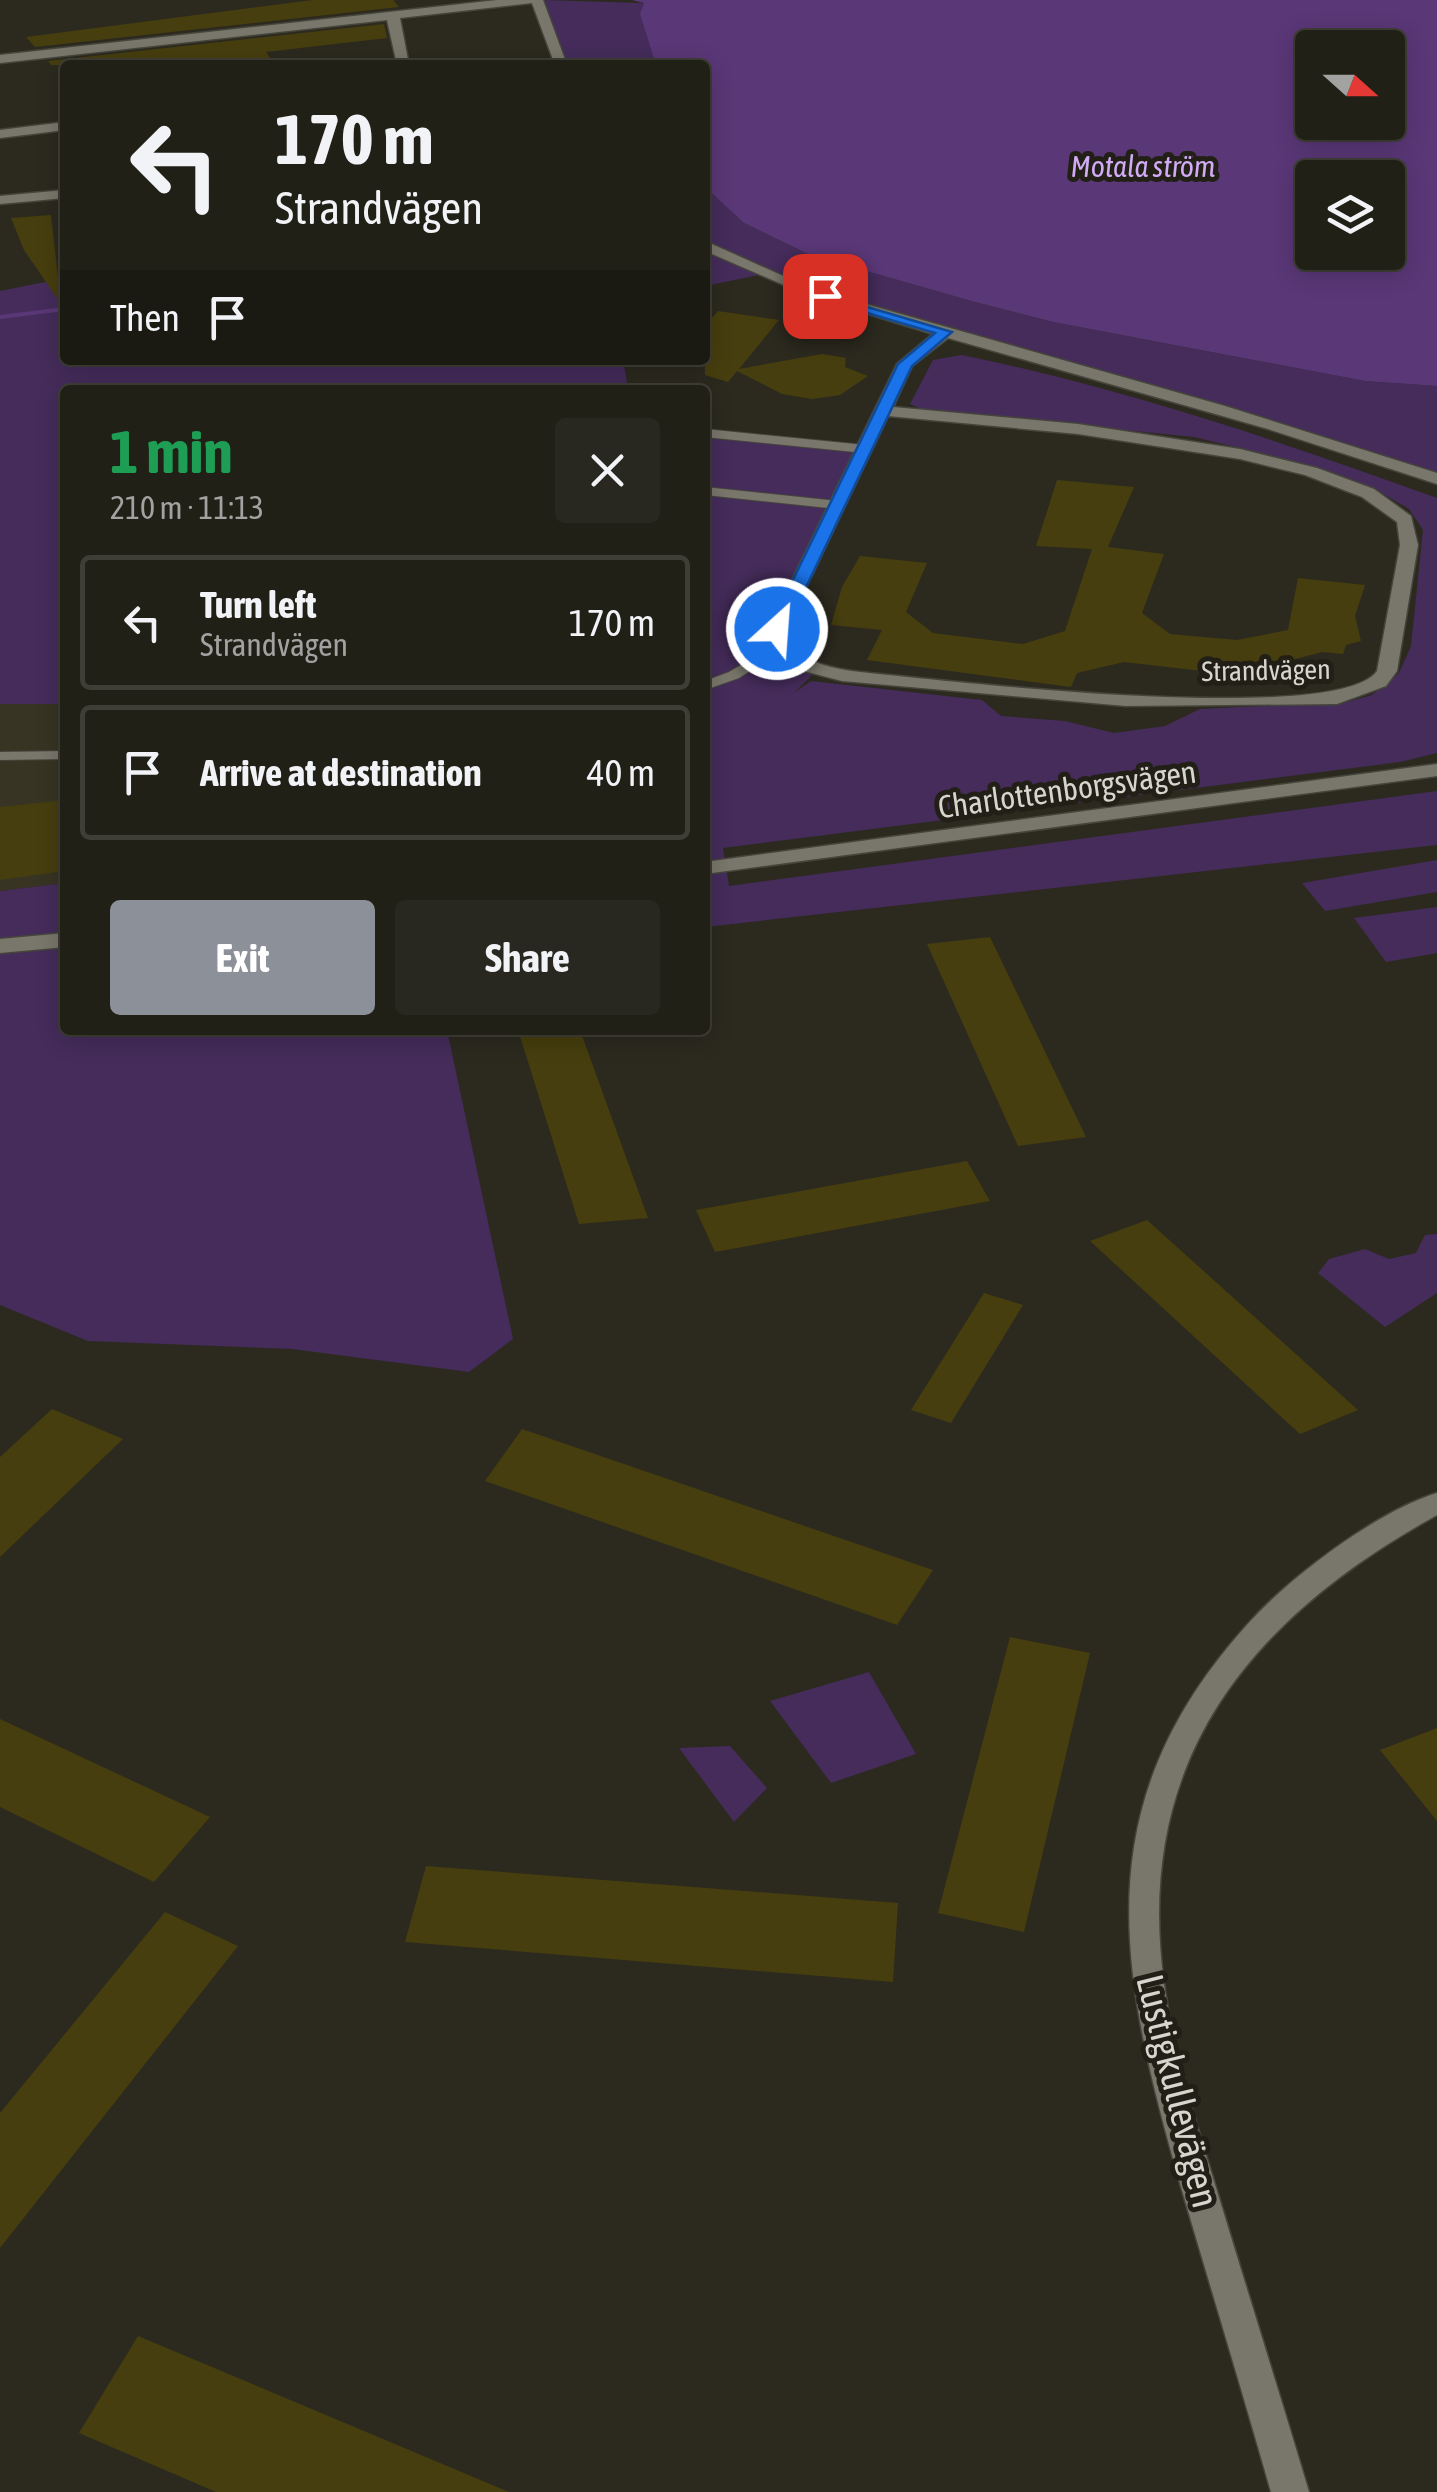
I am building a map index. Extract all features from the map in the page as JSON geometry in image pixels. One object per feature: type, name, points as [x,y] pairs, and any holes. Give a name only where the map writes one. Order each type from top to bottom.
[{"type":"street","points":[[0,58],[533,0],[559,60]]},
{"type":"street","points":[[393,16],[402,60]]},
{"type":"street","points":[[0,134],[60,127]]},
{"type":"street","points":[[0,200],[60,194]]},
{"type":"street","points":[[710,246],[799,287],[1336,444],[1437,480]]},
{"type":"street","points":[[776,648],[777,629],[906,364],[945,332]]},
{"type":"street","name":"Strandvägen","points":[[776,648],[799,664],[828,672],[1048,699],[1337,698],[1379,682],[1388,671],[1408,545],[1407,527],[1398,512],[1371,494],[1215,447],[883,410]]},
{"type":"street","name":"Charlottenborgsvägen","points":[[710,867],[1437,770]]},
{"type":"street","points":[[0,946],[60,940]]},
{"type":"street","name":"Lustigkullevägen","points":[[1290,2492],[1154,2024],[1144,1928],[1149,1855],[1159,1808],[1190,1727],[1221,1674],[1262,1621],[1350,1550],[1437,1503]]},
{"type":"lane","points":[[710,435],[864,450]]},
{"type":"lane","points":[[710,492],[838,505]]},
{"type":"lane","points":[[710,684],[734,675],[776,648]]},
{"type":"lane","points":[[0,756],[60,754]]},
{"type":"shaded area","points":[[541,0],[644,3],[641,14],[655,60],[566,60]]},
{"type":"shaded area","points":[[710,192],[744,223],[810,255],[975,302],[1053,322],[1365,381],[1437,386],[1437,484],[1169,396],[839,301],[769,273],[710,285]]},
{"type":"shaded area","points":[[60,279],[60,365],[624,365],[627,385],[60,385],[60,704],[0,704],[0,291]]},
{"type":"shaded area","points":[[962,355],[1082,383],[1202,418],[1437,498],[1437,753],[1400,762],[723,848],[729,886],[1437,791],[1437,845],[710,926],[710,436],[870,454],[776,647],[816,671],[795,692],[811,681],[982,700],[1001,716],[1065,721],[1114,733],[1165,726],[1200,709],[1347,702],[1372,695],[1399,673],[1411,646],[1423,530],[1409,509],[1380,492],[1273,456],[1194,437],[924,410],[910,404],[933,360]]},
{"type":"shaded area","points":[[0,704],[60,704],[60,884],[0,891]]},
{"type":"shaded area","points":[[1437,860],[1437,892],[1325,911],[1302,883]]},
{"type":"shaded area","points":[[60,884],[60,1035],[448,1035],[513,1339],[469,1372],[292,1349],[88,1341],[0,1305],[0,891]]},
{"type":"shaded area","points":[[1437,907],[1437,953],[1386,962],[1354,918]]},
{"type":"shaded area","points":[[1437,1234],[1437,1293],[1385,1327],[1318,1273],[1329,1259],[1365,1249],[1389,1259],[1416,1253],[1425,1235]]},
{"type":"shaded area","points":[[869,1672],[916,1754],[831,1783],[770,1701]]},
{"type":"shaded area","points":[[730,1746],[767,1788],[734,1822],[679,1748]]},
{"type":"water","name":"Motala ström","points":[[632,0],[1437,0],[1437,386],[1365,381],[1053,322],[810,255],[744,223],[710,192],[710,60],[654,60],[640,14],[644,3]]},
{"type":"building","points":[[313,0],[393,0],[399,7],[35,47],[26,37]]},
{"type":"building","points":[[384,24],[387,38],[266,52],[272,60],[60,60],[60,65],[48,61]]},
{"type":"building","points":[[51,215],[60,303],[24,250],[11,218]]},
{"type":"building","points":[[718,311],[779,320],[739,369],[822,354],[846,358],[845,367],[868,376],[840,395],[812,399],[782,394],[737,371],[728,382],[705,375],[705,365],[710,365],[710,320]]},
{"type":"building","points":[[1057,480],[1134,487],[1108,547],[1164,554],[1142,613],[1170,634],[1237,640],[1288,630],[1298,578],[1365,585],[1355,616],[1361,641],[1346,645],[1343,654],[1322,652],[1284,662],[1281,680],[1124,662],[1077,673],[1071,687],[867,660],[882,630],[831,625],[842,587],[860,556],[927,563],[906,612],[933,633],[1023,644],[1065,631],[1092,549],[1036,546]]},
{"type":"building","points":[[60,801],[60,872],[0,880],[0,807]]},
{"type":"building","points":[[990,937],[1086,1137],[1018,1146],[927,944]]},
{"type":"building","points":[[520,1035],[582,1035],[648,1218],[579,1224]]},
{"type":"building","points":[[967,1161],[990,1201],[715,1252],[696,1210]]},
{"type":"building","points":[[1147,1220],[1358,1410],[1300,1434],[1090,1241]]},
{"type":"building","points":[[984,1293],[1023,1305],[951,1423],[911,1410]]},
{"type":"building","points":[[52,1409],[123,1439],[0,1557],[0,1457]]},
{"type":"building","points":[[522,1429],[933,1570],[897,1625],[485,1481]]},
{"type":"building","points":[[1010,1637],[1090,1653],[1024,1932],[938,1913]]},
{"type":"building","points":[[0,1719],[210,1817],[154,1882],[0,1807]]},
{"type":"building","points":[[1437,1728],[1437,1821],[1380,1750]]},
{"type":"building","points":[[426,1866],[898,1903],[893,1982],[405,1942]]},
{"type":"building","points":[[165,1912],[238,1946],[0,2248],[0,2113]]},
{"type":"building","points":[[138,2336],[509,2492],[216,2492],[79,2433]]},
{"type":"waterway","points":[[0,317],[60,310]]},
{"type":"route","points":[[777,629],[906,364],[945,332],[825,296]]}]
